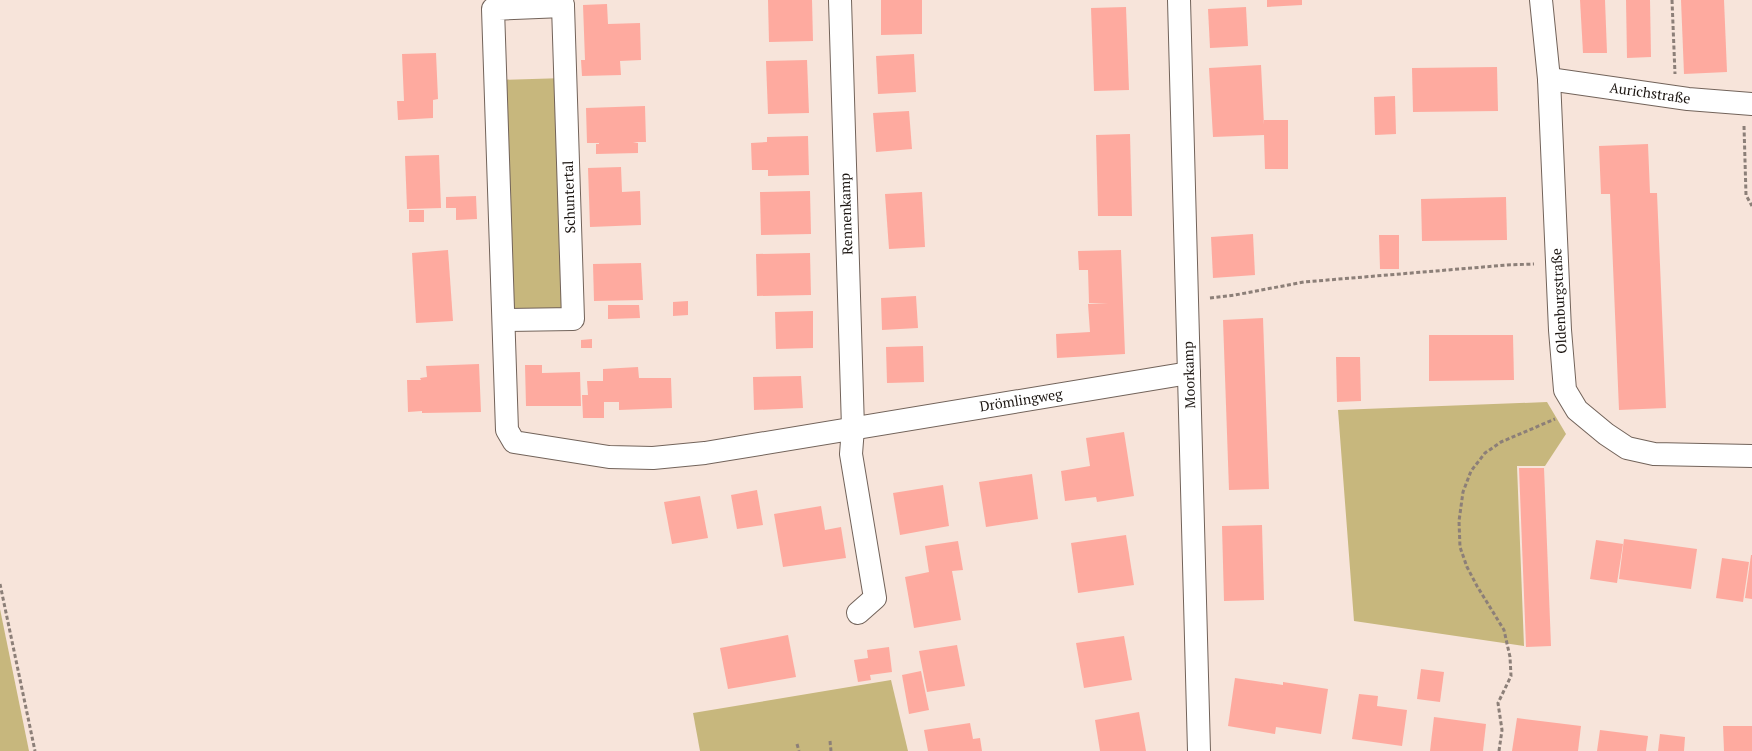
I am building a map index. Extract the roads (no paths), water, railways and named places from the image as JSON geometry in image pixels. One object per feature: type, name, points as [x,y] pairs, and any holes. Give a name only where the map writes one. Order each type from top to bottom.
[{"type":"street","name":"Rennenkamp","points":[[840,0],[853,428]]},
{"type":"street","name":"Moorkamp","points":[[1179,0],[1199,751]]},
{"type":"street","name":"Oldenburgstraße","points":[[1541,0],[1549,79],[1562,371],[1565,390],[1577,410],[1606,434],[1627,448],[1654,454],[1752,456]]},
{"type":"street","name":"Schuntertal","points":[[504,320],[573,319],[563,3],[493,9],[507,430],[514,442],[609,457],[652,458]]},
{"type":"street","name":"Aurichstraße","points":[[1549,79],[1676,97],[1748,103]]},
{"type":"street","name":"Drömlingweg","points":[[652,458],[705,453],[1189,372]]},
{"type":"street","points":[[853,428],[851,454],[875,598],[858,613]]}]
